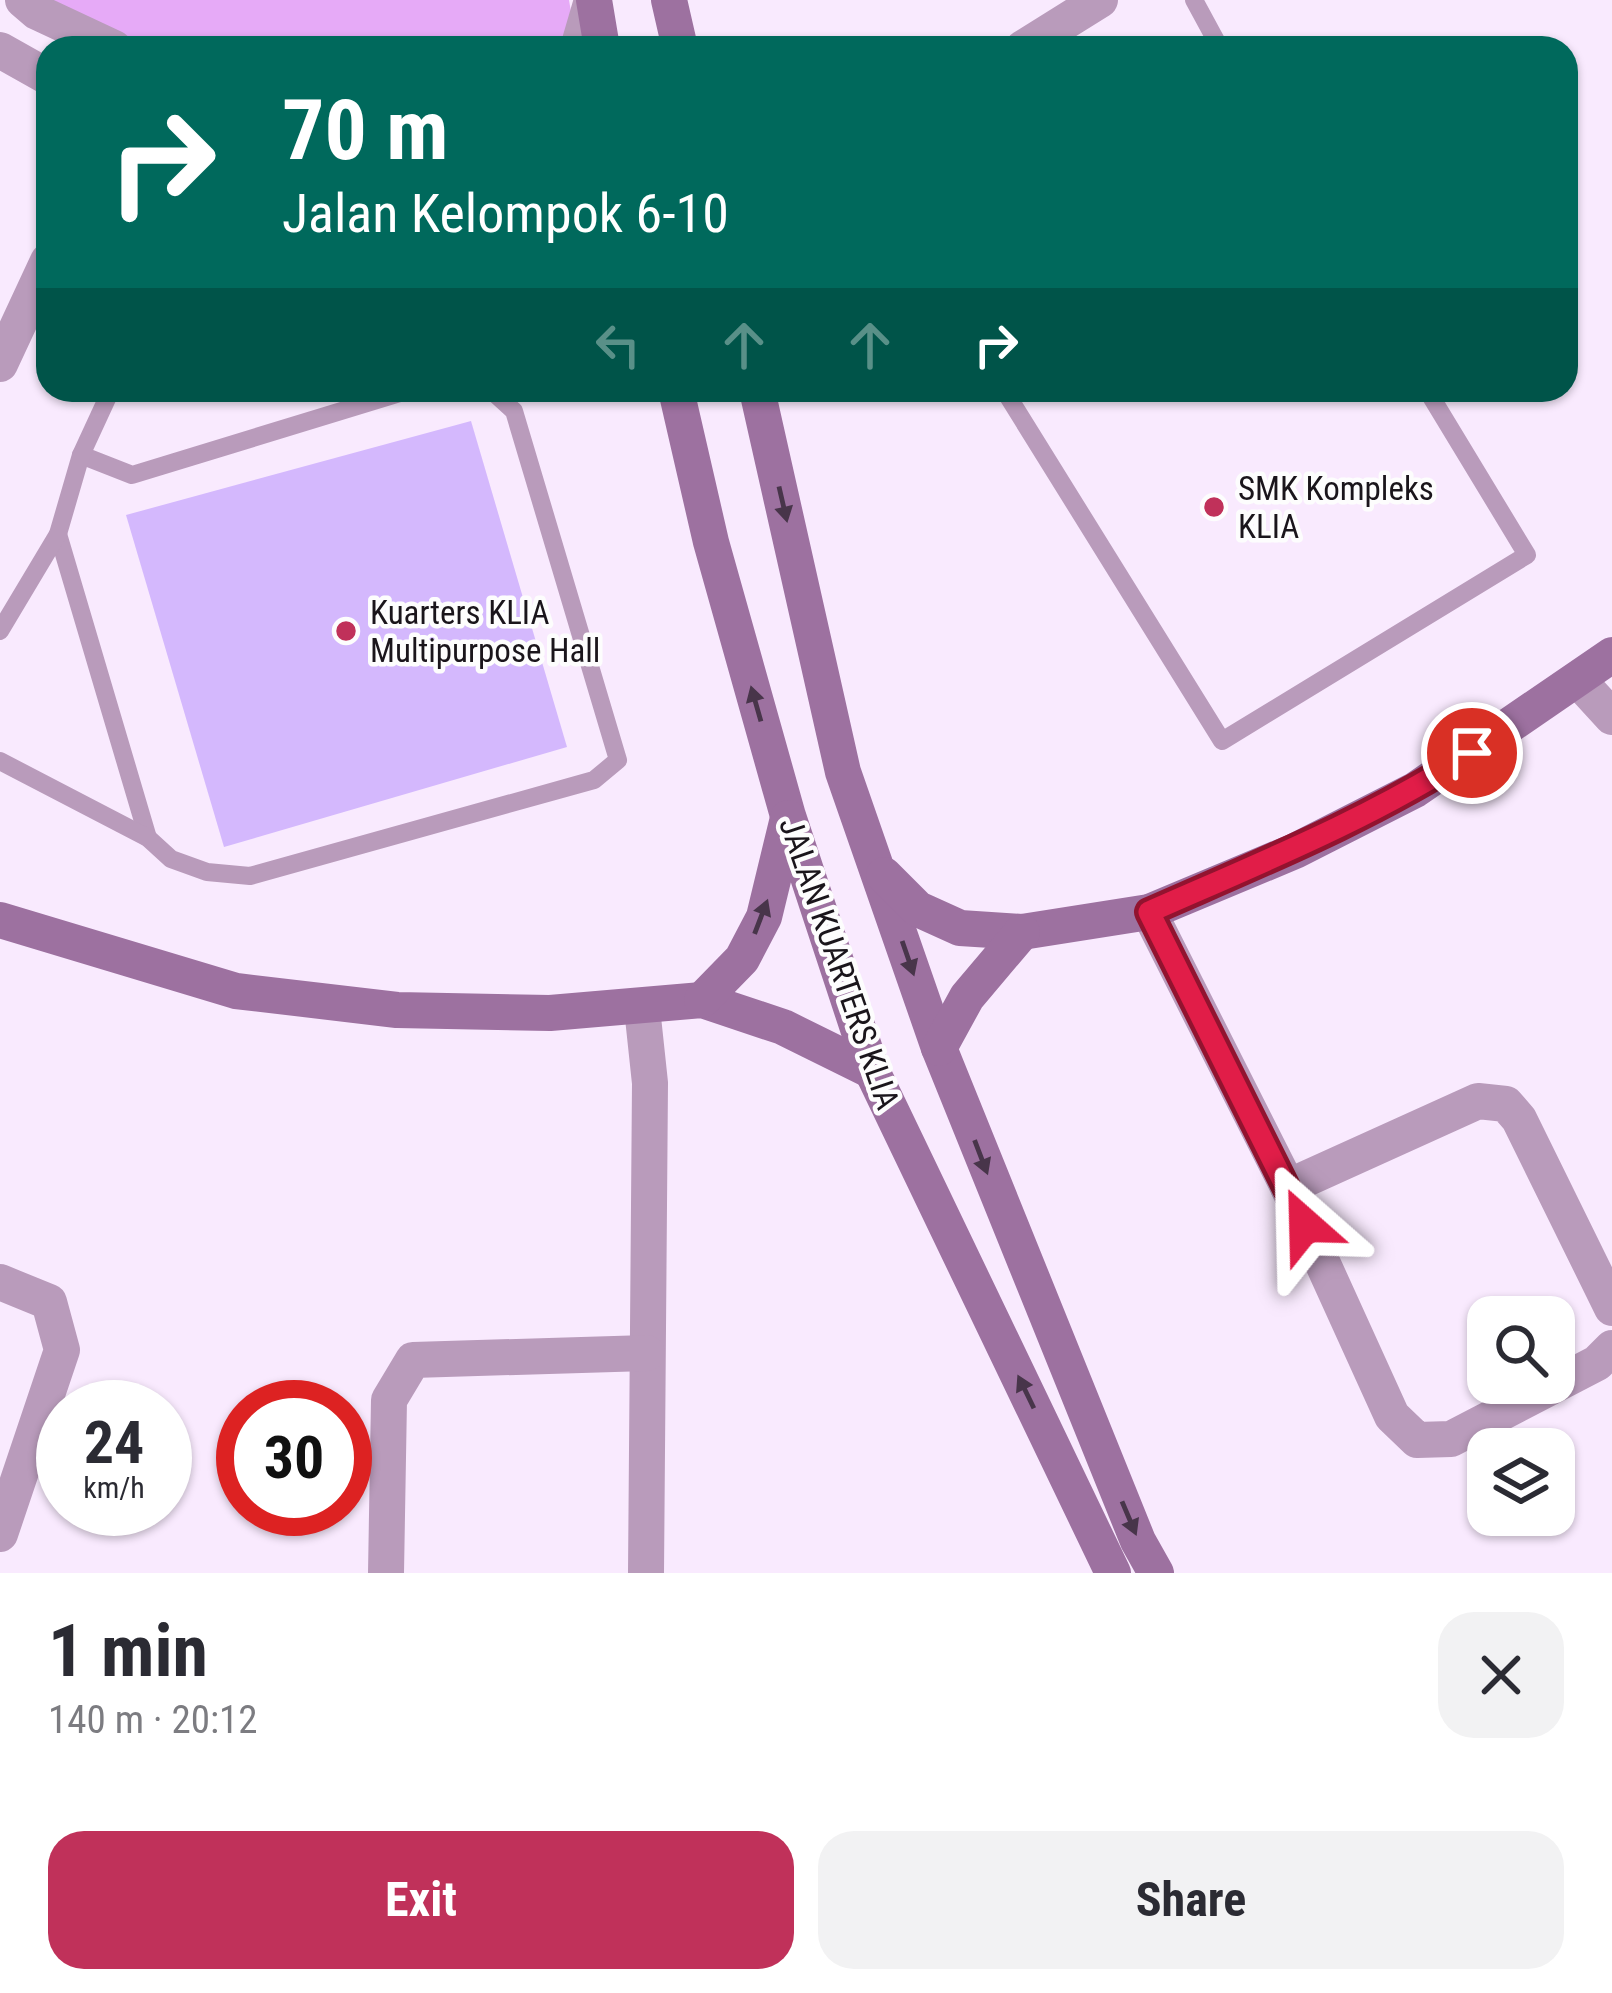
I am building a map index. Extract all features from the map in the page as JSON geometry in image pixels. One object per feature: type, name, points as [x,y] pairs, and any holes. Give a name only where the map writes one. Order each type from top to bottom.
[{"type":"main road","points":[[593,0],[600,36]]},
{"type":"main road","points":[[669,0],[677,36]]},
{"type":"main road","name":"JALAN KUARTERS KLIA","points":[[679,402],[711,542],[788,817],[872,1071],[1113,1573]]},
{"type":"main road","name":"JALAN KUARTERS KLIA","points":[[760,402],[843,772],[939,1048],[1030,1280],[1138,1541],[1156,1573]]},
{"type":"main road","points":[[877,869],[918,909],[961,928],[1022,932],[1149,912],[1295,851],[1414,790],[1612,655]]},
{"type":"main road","points":[[702,1000],[742,959],[764,916],[788,817]]},
{"type":"main road","points":[[0,920],[236,991],[398,1010],[550,1013],[702,1000],[783,1027],[872,1071]]},
{"type":"main road","points":[[939,1048],[967,997],[1022,932]]},
{"type":"street","points":[[582,36],[593,0]]},
{"type":"street","points":[[1042,36],[1100,0]]},
{"type":"street","points":[[36,4],[93,36]]},
{"type":"street","points":[[0,50],[36,70]]},
{"type":"street","points":[[1,358],[36,286]]},
{"type":"street","points":[[1579,681],[1612,717]]},
{"type":"street","points":[[1149,912],[1288,1187],[1392,1416],[1418,1440],[1451,1439],[1597,1363],[1612,1348]]},
{"type":"street","points":[[642,1008],[650,1083],[646,1573]]},
{"type":"street","points":[[1288,1187],[1478,1101],[1506,1104],[1519,1119],[1612,1308]]},
{"type":"street","points":[[0,1282],[49,1302],[62,1350],[0,1534]]},
{"type":"street","points":[[386,1573],[389,1400],[413,1360],[647,1353]]},
{"type":"lane","points":[[1194,0],[1214,36]]},
{"type":"lane","points":[[0,632],[58,534],[81,455],[105,402]]},
{"type":"lane","points":[[81,455],[132,475],[369,402]]},
{"type":"lane","points":[[0,761],[148,838],[171,859],[250,875],[593,780],[618,760],[514,411],[504,402]]},
{"type":"lane","points":[[1011,402],[1222,741],[1526,555],[1434,402]]},
{"type":"lane","points":[[58,534],[148,838]]},
{"type":"shaded area","points":[[33,0],[569,0],[575,36],[107,36]]},
{"type":"building","name":"Kuarters KLIA Multipurpose Hall","points":[[471,421],[567,747],[224,847],[126,515]]},
{"type":"place","name":"SMK Kompleks KLIA","points":[[1214,507]]},
{"type":"place","name":"Kuarters KLIA Multipurpose Hall","points":[[346,631]]},
{"type":"route","points":[[1305,1225],[1149,912],[1295,851],[1414,790],[1472,753]]}]
